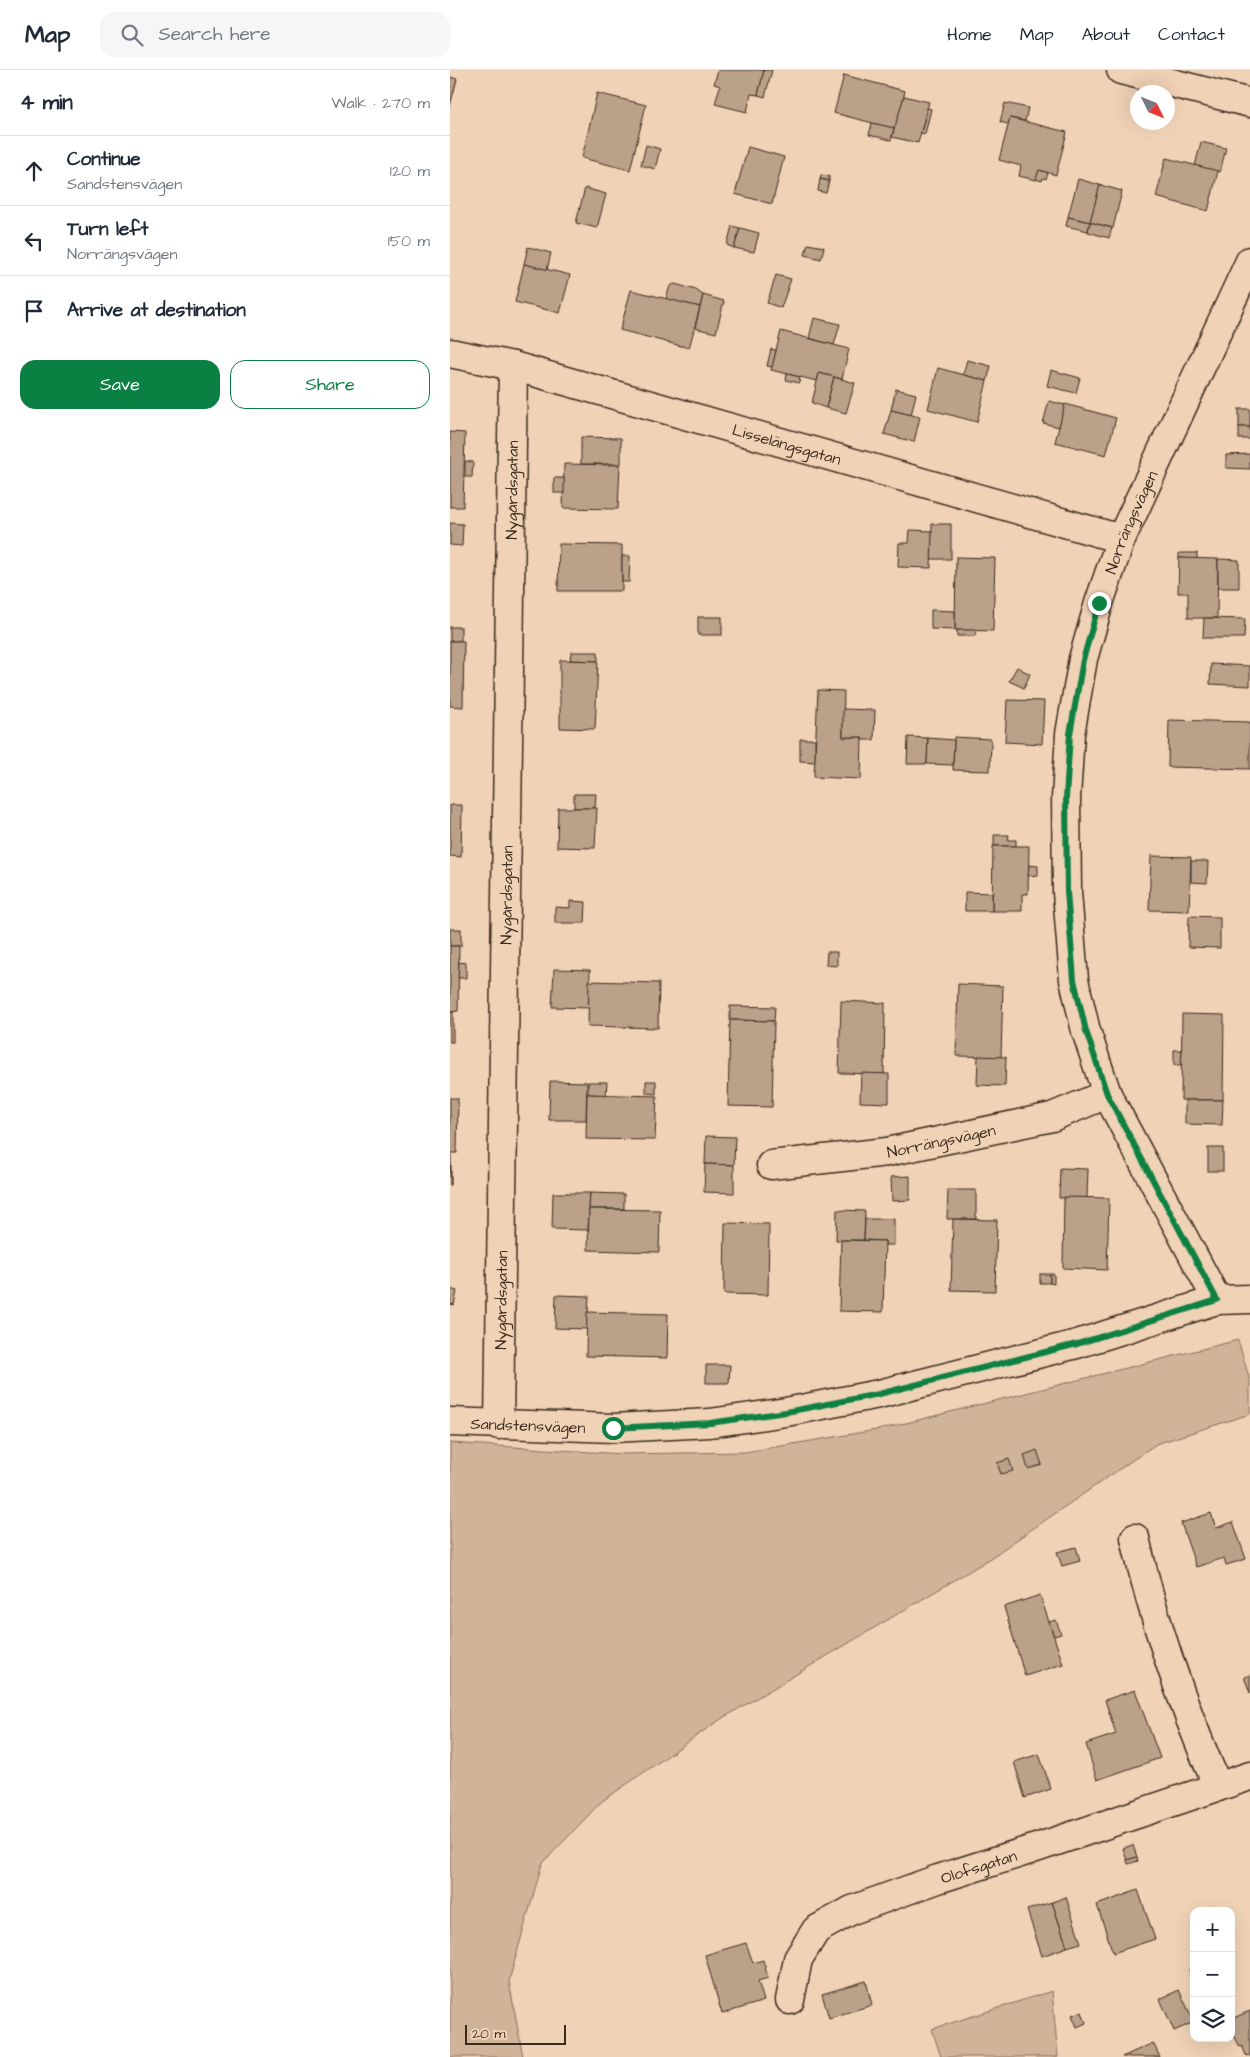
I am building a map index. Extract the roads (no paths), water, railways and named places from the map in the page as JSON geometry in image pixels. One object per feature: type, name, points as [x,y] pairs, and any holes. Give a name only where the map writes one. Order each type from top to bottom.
[{"type":"street","points":[[1121,70],[1250,103]]},
{"type":"street","name":"Norrängsvägen","points":[[1217,1300],[1107,1094],[1086,1031],[1074,980],[1067,892],[1066,798],[1070,734],[1083,660],[1099,603],[1121,539],[1250,261]]},
{"type":"street","name":"Lisselängsgatan","points":[[450,353],[513,366],[1121,539]]},
{"type":"street","name":"Nygårdsgatan","points":[[499,1425],[513,366]]},
{"type":"street","name":"Norrängsvägen","points":[[771,1165],[887,1152],[1032,1122],[1052,1117],[1107,1094]]},
{"type":"street","name":"Sandstensvägen","points":[[450,1422],[499,1425],[623,1427],[710,1423],[786,1412],[879,1394],[1058,1348],[1217,1300],[1250,1298]]},
{"type":"street","points":[[1135,1538],[1150,1601],[1198,1742],[1218,1787]]},
{"type":"street","name":"Olofsgatan","points":[[790,2000],[798,1959],[816,1930],[852,1910],[938,1878],[1033,1849],[1250,1776]]}]
